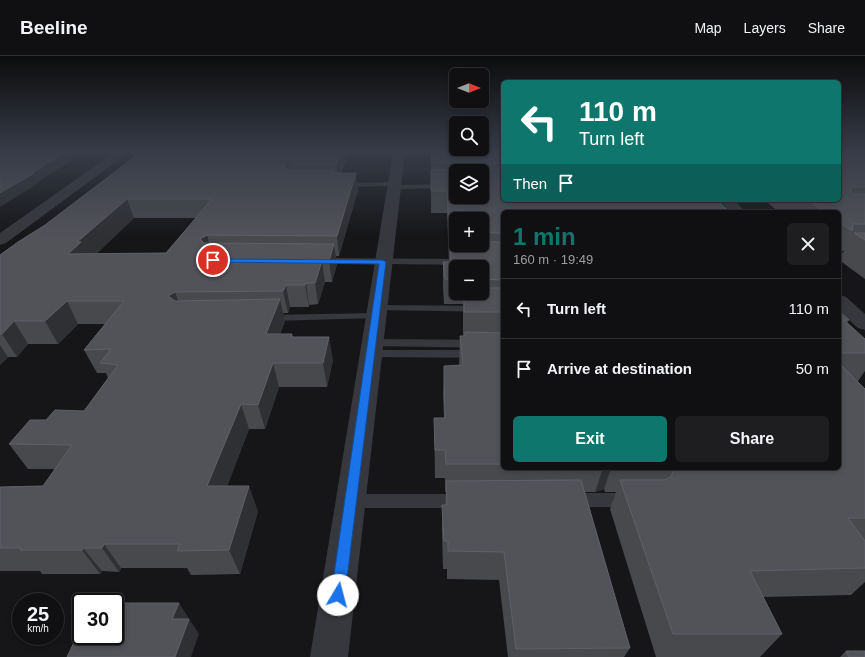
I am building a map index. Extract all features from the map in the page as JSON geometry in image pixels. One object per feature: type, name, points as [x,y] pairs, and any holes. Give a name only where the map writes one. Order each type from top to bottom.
[{"type":"street","points":[[0,240],[84,180]]},
{"type":"street","points":[[329,657],[394,180]]},
{"type":"street","points":[[728,202],[737,210]]},
{"type":"street","points":[[841,303],[852,317]]},
{"type":"lane","points":[[334,186],[449,186]]},
{"type":"lane","points":[[841,256],[865,255]]},
{"type":"lane","points":[[313,261],[449,262]]},
{"type":"lane","points":[[255,318],[376,312],[501,309]]},
{"type":"lane","points":[[371,349],[501,344]]},
{"type":"lane","points":[[371,349],[501,354]]},
{"type":"lane","points":[[351,501],[477,500]]},
{"type":"lane","points":[[556,500],[643,500]]},
{"type":"building","points":[[0,180],[22,180],[0,193]]},
{"type":"building","points":[[104,180],[354,180],[337,236],[207,235],[200,239],[204,243],[334,244],[329,261],[322,261],[315,283],[306,283],[305,285],[286,285],[283,291],[175,292],[168,296],[175,301],[280,299],[266,334],[292,334],[291,337],[329,337],[323,363],[273,363],[258,405],[241,404],[207,486],[249,486],[229,550],[177,551],[180,544],[104,544],[102,548],[83,548],[82,550],[20,550],[22,548],[0,548],[0,487],[43,486],[72,445],[9,444],[30,420],[46,420],[55,410],[84,411],[118,365],[100,363],[111,349],[84,350],[124,301],[67,301],[45,321],[14,321],[2,334],[0,334],[0,255],[45,225]],"holes":[[[127,199],[212,199],[166,253],[68,254],[81,242],[77,242]]]},
{"type":"building","points":[[431,180],[449,180],[449,204],[489,204],[489,180],[501,180],[501,202],[719,202],[728,210],[501,210],[501,233],[489,233],[489,212],[449,212],[449,233],[447,191],[431,191]]},
{"type":"building","points":[[841,180],[865,180],[865,187],[852,187],[850,189],[852,194],[865,194],[865,224],[853,224],[852,231],[841,223],[841,210],[822,210],[811,202],[841,202]]},
{"type":"building","points":[[854,233],[865,233],[865,240]]},
{"type":"building","points":[[489,242],[501,242],[501,280],[489,279],[489,260],[451,260],[451,252],[489,252]]},
{"type":"building","points":[[443,262],[449,262],[449,279],[445,279]]},
{"type":"building","points":[[489,288],[501,288],[501,312],[464,312],[464,300],[489,300]]},
{"type":"building","points":[[841,313],[849,320],[844,320],[865,339],[865,353],[841,353]]},
{"type":"building","points":[[465,332],[501,333],[501,464],[446,464],[445,450],[435,450],[434,418],[445,418],[444,366],[463,365],[460,336],[465,336]]},
{"type":"building","points":[[841,367],[843,367],[865,389],[865,518],[848,518],[865,541],[865,568],[750,571],[782,634],[673,634],[620,480],[664,480],[671,477],[673,471],[841,470]]},
{"type":"building","points":[[581,480],[630,648],[516,649],[504,552],[448,551],[448,541],[444,541],[442,505],[447,505],[446,481]]},
{"type":"building","points":[[124,603],[179,603],[172,619],[189,619],[175,657],[67,657],[73,645],[124,645]]},
{"type":"building","points":[[846,651],[865,651],[865,657],[849,657]]},
{"type":"route","points":[[213,260],[383,262],[338,595]]}]
